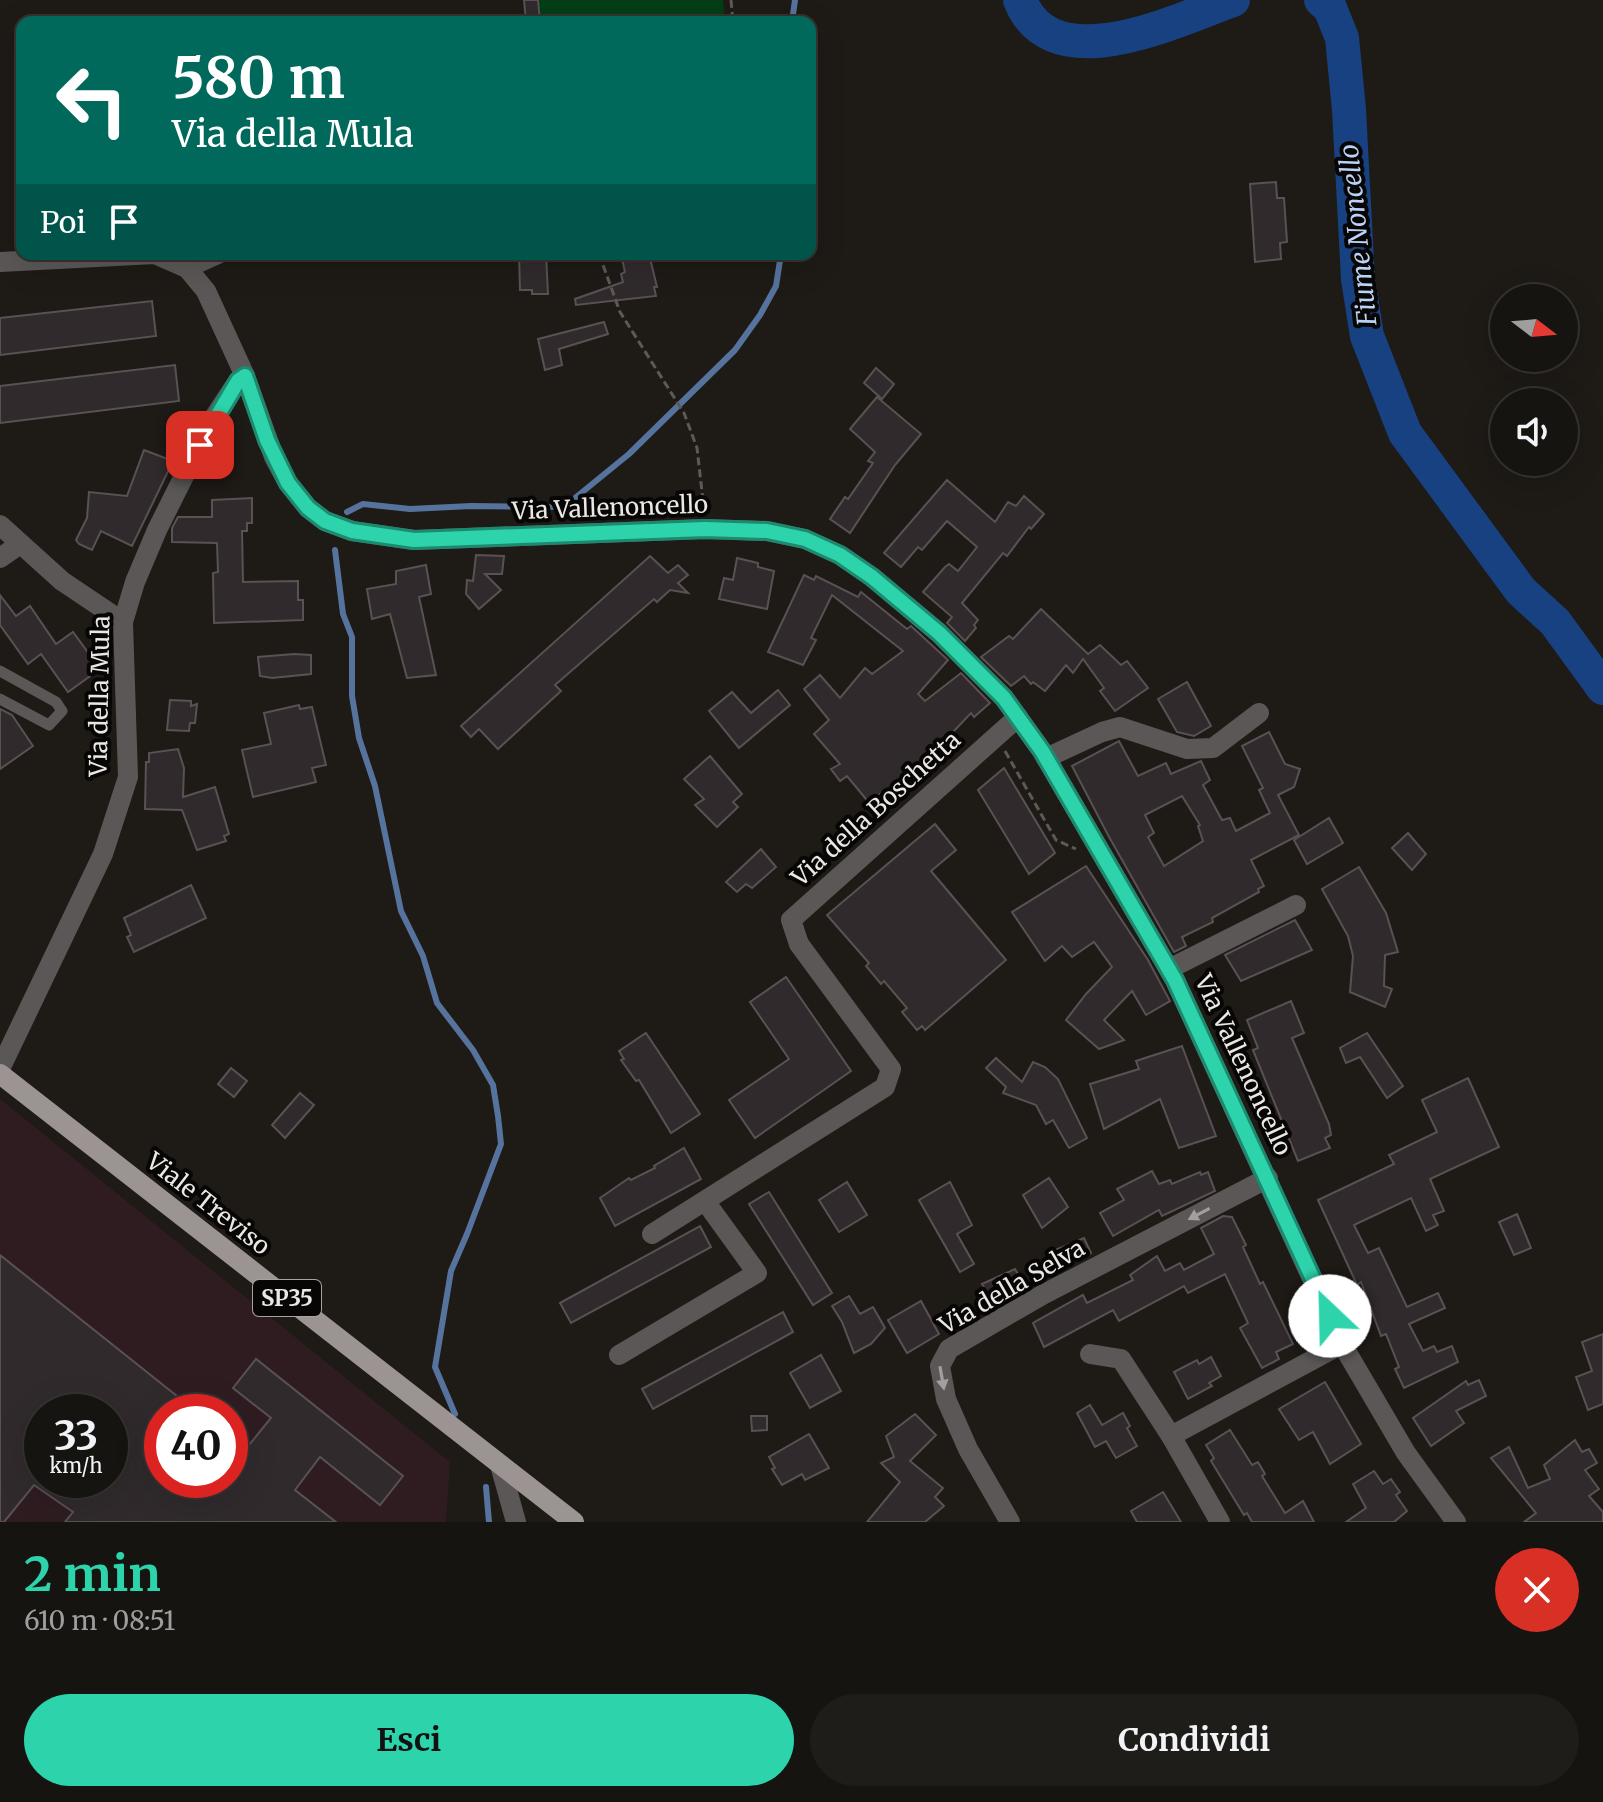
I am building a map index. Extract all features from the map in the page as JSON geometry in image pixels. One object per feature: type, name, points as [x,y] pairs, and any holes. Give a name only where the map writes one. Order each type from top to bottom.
[{"type":"main road","name":"Viale Treviso","points":[[0,1071],[574,1522]]},
{"type":"street","points":[[0,262],[39,260]]},
{"type":"street","points":[[169,260],[187,268],[205,260]]},
{"type":"street","name":"Via Vallenoncello","points":[[187,268],[206,291],[245,376],[267,440],[288,483],[308,508],[325,521],[352,531],[414,540],[705,529],[767,531],[805,539],[840,555],[872,577],[939,633],[1004,698],[1018,717],[1046,758],[1169,969],[1342,1344],[1406,1453],[1456,1522]]},
{"type":"street","name":"Via della Mula","points":[[0,1071],[103,854],[125,789],[128,777],[123,622],[135,582],[211,422],[238,381],[245,376]]},
{"type":"street","points":[[0,525],[62,581],[123,622]]},
{"type":"street","points":[[0,558],[20,544]]},
{"type":"street","points":[[1046,758],[1120,727],[1187,749],[1213,748],[1259,713]]},
{"type":"street","name":"Via della Boschetta","points":[[652,1234],[885,1087],[891,1069],[799,944],[791,920],[1018,717]]},
{"type":"street","points":[[1169,969],[1296,905]]},
{"type":"street","name":"Via della Selva","points":[[1010,1522],[968,1449],[946,1399],[940,1366],[949,1349],[1044,1294],[1268,1178]]},
{"type":"street","points":[[619,1355],[757,1273],[705,1201]]},
{"type":"street","points":[[1171,1436],[1342,1344]]},
{"type":"street","points":[[1090,1354],[1121,1359],[1171,1436],[1220,1522]]},
{"type":"street","points":[[500,1465],[516,1522]]},
{"type":"lane","points":[[0,671],[56,702],[62,711],[49,725],[0,699]]},
{"type":"path","points":[[601,260],[620,312],[684,413],[697,448],[705,529]]},
{"type":"path","points":[[997,736],[1056,840],[1080,849]]},
{"type":"shaded area","points":[[0,1099],[450,1462],[446,1522],[0,1522]]},
{"type":"green space","points":[[524,0],[723,0],[724,16],[525,16]]},
{"type":"building","points":[[524,0],[538,0],[539,16],[525,16]]},
{"type":"building","points":[[1276,182],[1277,198],[1284,198],[1287,242],[1280,243],[1281,259],[1255,262],[1250,184]]},
{"type":"building","points":[[519,260],[546,260],[548,294],[520,290]]},
{"type":"building","points":[[622,260],[650,260],[656,296],[576,305],[575,299],[623,282],[621,274],[625,272]]},
{"type":"building","points":[[152,301],[156,336],[0,355],[0,318]]},
{"type":"building","points":[[604,322],[608,334],[559,349],[562,365],[545,370],[538,339]]},
{"type":"building","points":[[175,365],[179,401],[0,423],[0,386]]},
{"type":"building","points":[[876,368],[894,384],[882,399],[864,383]]},
{"type":"building","points":[[877,397],[921,434],[895,465],[850,533],[830,519],[873,463],[868,461],[875,452],[850,429]]},
{"type":"building","points":[[144,450],[173,461],[132,546],[101,531],[92,550],[79,544],[76,540],[87,518],[89,492],[127,496]]},
{"type":"building","points":[[947,480],[995,522],[1008,502],[1016,506],[1024,496],[1044,514],[1031,529],[1029,527],[1007,556],[1003,553],[962,603],[978,620],[974,625],[976,628],[965,641],[947,623],[952,617],[923,592],[949,564],[958,571],[977,547],[947,521],[922,550],[918,547],[901,567],[884,553]]},
{"type":"building","points":[[252,498],[252,523],[247,523],[247,531],[242,531],[243,582],[298,581],[298,600],[303,600],[303,620],[214,623],[213,573],[218,572],[217,543],[172,542],[172,528],[178,517],[212,517],[212,500]]},
{"type":"building","points":[[476,555],[504,556],[502,574],[485,574],[501,590],[479,609],[466,594],[467,580],[473,581]]},
{"type":"building","points":[[650,556],[668,573],[678,565],[688,575],[678,583],[688,593],[670,590],[657,602],[654,599],[555,685],[561,691],[498,749],[479,729],[471,737],[461,726]]},
{"type":"building","points":[[737,558],[774,571],[767,609],[719,599],[724,578],[733,580]]},
{"type":"building","points":[[426,565],[431,594],[419,597],[436,675],[407,678],[390,614],[372,619],[367,589],[396,584],[396,571]]},
{"type":"building","points":[[804,575],[814,580],[816,576],[858,597],[861,592],[907,629],[911,626],[948,660],[918,694],[925,701],[961,673],[990,703],[974,717],[971,713],[952,733],[956,739],[946,748],[885,796],[882,792],[870,804],[847,776],[840,781],[831,769],[840,764],[814,734],[829,720],[804,689],[820,675],[840,698],[865,668],[872,674],[903,651],[832,595],[811,638],[816,640],[803,665],[768,652]]},
{"type":"building","points":[[0,595],[16,616],[30,606],[56,644],[73,632],[100,669],[68,692],[41,654],[28,664],[0,625]]},
{"type":"building","points":[[1041,609],[1088,654],[1100,645],[1121,665],[1127,661],[1148,688],[1115,711],[1100,691],[1104,688],[1083,659],[1073,673],[1066,665],[1045,691],[1033,682],[1031,684],[1024,676],[1011,686],[981,657],[1009,636],[1013,639]]},
{"type":"building","points":[[311,655],[311,674],[272,678],[260,676],[258,657]]},
{"type":"building","points":[[1187,682],[1211,726],[1194,736],[1177,732],[1158,699]]},
{"type":"building","points":[[778,690],[790,705],[739,748],[709,711],[732,692],[751,713]]},
{"type":"building","points":[[170,700],[191,701],[191,706],[197,704],[195,723],[190,723],[189,731],[167,730]]},
{"type":"building","points":[[299,705],[300,709],[312,707],[326,765],[312,768],[316,782],[253,797],[242,750],[271,744],[264,713]]},
{"type":"building","points":[[0,709],[12,715],[33,746],[0,769]]},
{"type":"building","points":[[1269,732],[1285,764],[1300,769],[1294,787],[1278,795],[1299,835],[1251,860],[1264,886],[1258,889],[1259,892],[1212,918],[1213,922],[1182,937],[1186,946],[1174,952],[1072,766],[1119,741],[1138,776],[1166,763],[1171,774],[1201,761],[1210,780],[1203,785],[1222,820],[1230,818],[1236,831],[1270,813],[1259,790],[1263,788],[1242,746]],"holes":[[[1182,796],[1200,825],[1203,841],[1164,866],[1148,837],[1154,833],[1145,815]]]},
{"type":"building","points":[[178,749],[184,768],[183,797],[215,787],[229,834],[224,836],[226,841],[197,850],[182,810],[145,809],[149,753]]},
{"type":"building","points":[[710,756],[742,794],[733,802],[738,807],[717,827],[695,805],[704,799],[684,779]]},
{"type":"building","points":[[1004,768],[1055,853],[1029,874],[978,790]]},
{"type":"building","points":[[1329,818],[1343,843],[1307,864],[1294,840]]},
{"type":"building","points":[[935,824],[956,850],[931,871],[1006,960],[925,1030],[922,1026],[917,1030],[902,1012],[907,1008],[884,981],[881,984],[866,966],[869,963],[827,915]]},
{"type":"building","points":[[1408,833],[1426,854],[1412,870],[1392,848]]},
{"type":"building","points":[[761,849],[776,867],[752,888],[746,884],[737,892],[726,882]]},
{"type":"building","points":[[1086,866],[1148,960],[1170,1001],[1146,1015],[1132,991],[1104,1020],[1124,1040],[1099,1049],[1066,1020],[1112,967],[1094,942],[1072,957],[1062,946],[1045,961],[1012,912]]},
{"type":"building","points":[[1359,867],[1386,913],[1398,952],[1385,955],[1384,986],[1392,989],[1385,1007],[1350,992],[1353,956],[1348,936],[1322,889]]},
{"type":"building","points":[[191,885],[206,918],[134,952],[127,937],[131,935],[124,918]]},
{"type":"building","points":[[1295,920],[1312,950],[1241,981],[1225,955]]},
{"type":"building","points":[[786,977],[851,1071],[755,1138],[729,1100],[789,1059],[750,1002]]},
{"type":"building","points":[[1291,1001],[1304,1033],[1292,1038],[1331,1135],[1325,1138],[1330,1148],[1298,1161],[1253,1050],[1258,1048],[1247,1020]]},
{"type":"building","points":[[646,1033],[700,1114],[671,1133],[639,1080],[636,1081],[621,1060],[624,1059],[619,1051]]},
{"type":"building","points":[[1367,1033],[1403,1086],[1387,1098],[1360,1057],[1346,1063],[1340,1048]]},
{"type":"building","points":[[1182,1046],[1216,1136],[1179,1148],[1160,1099],[1104,1129],[1090,1084],[1139,1069],[1136,1061]]},
{"type":"building","points":[[996,1058],[1022,1082],[1033,1062],[1045,1067],[1058,1079],[1087,1138],[1069,1148],[1053,1120],[1046,1124],[1036,1105],[1003,1093],[1006,1087],[986,1068]]},
{"type":"building","points":[[231,1068],[247,1081],[234,1097],[218,1084]]},
{"type":"building","points":[[1468,1078],[1499,1147],[1430,1179],[1444,1211],[1433,1215],[1438,1225],[1426,1231],[1411,1198],[1354,1225],[1368,1253],[1379,1248],[1407,1307],[1438,1293],[1445,1308],[1409,1324],[1423,1351],[1434,1346],[1437,1352],[1452,1346],[1458,1362],[1404,1388],[1395,1369],[1399,1367],[1386,1334],[1381,1336],[1361,1282],[1357,1285],[1318,1200],[1394,1164],[1389,1155],[1437,1132],[1422,1100]]},
{"type":"building","points":[[300,1093],[314,1105],[285,1138],[272,1125]]},
{"type":"building","points":[[684,1148],[701,1179],[615,1226],[600,1198]]},
{"type":"building","points":[[1152,1171],[1159,1184],[1170,1180],[1172,1184],[1200,1172],[1201,1175],[1208,1172],[1215,1191],[1162,1216],[1159,1210],[1113,1236],[1100,1213],[1124,1200],[1117,1189]]},
{"type":"building","points":[[1049,1178],[1068,1207],[1042,1228],[1023,1195]]},
{"type":"building","points":[[847,1182],[867,1215],[839,1232],[819,1200]]},
{"type":"building","points":[[950,1182],[972,1225],[957,1234],[974,1264],[960,1272],[919,1200]]},
{"type":"building","points":[[769,1192],[832,1293],[813,1305],[749,1204]]},
{"type":"building","points":[[1517,1214],[1531,1248],[1514,1255],[1499,1222]]},
{"type":"building","points":[[1223,1216],[1232,1217],[1260,1284],[1263,1282],[1293,1344],[1276,1352],[1279,1359],[1262,1368],[1240,1328],[1248,1323],[1225,1274],[1188,1293],[1184,1286],[1119,1321],[1113,1310],[1044,1347],[1033,1323],[1083,1295],[1087,1303],[1133,1280],[1130,1275],[1157,1256],[1165,1271],[1180,1263],[1184,1270],[1214,1254],[1201,1228]]},
{"type":"building","points":[[700,1226],[711,1247],[571,1323],[560,1303]]},
{"type":"building","points":[[1084,1238],[1091,1253],[1056,1269],[1048,1253]]},
{"type":"building","points":[[0,1255],[174,1394],[144,1394],[144,1498],[248,1498],[248,1446],[271,1418],[248,1400],[248,1394],[241,1394],[233,1388],[256,1359],[403,1476],[380,1505],[320,1457],[295,1490],[336,1522],[65,1522],[73,1512],[53,1498],[128,1498],[128,1394],[24,1394],[24,1497],[4,1522],[0,1522]]},
{"type":"building","points":[[1015,1269],[1022,1281],[993,1303],[982,1284]]},
{"type":"building","points":[[849,1296],[860,1314],[873,1307],[885,1328],[871,1344],[854,1353],[832,1306]]},
{"type":"building","points":[[921,1301],[939,1334],[907,1353],[888,1320]]},
{"type":"building","points":[[783,1312],[793,1332],[653,1409],[642,1389]]},
{"type":"building","points":[[1603,1334],[1603,1404],[1588,1410],[1576,1377],[1592,1371],[1582,1342]]},
{"type":"building","points":[[821,1355],[841,1391],[810,1408],[790,1373]]},
{"type":"building","points":[[1211,1357],[1221,1376],[1209,1383],[1212,1386],[1188,1399],[1174,1372],[1197,1360],[1199,1364]]},
{"type":"building","points":[[1479,1380],[1486,1396],[1456,1411],[1464,1423],[1431,1446],[1413,1418],[1466,1381],[1468,1385]]},
{"type":"building","points":[[1325,1382],[1361,1444],[1330,1464],[1313,1432],[1299,1440],[1279,1409]]},
{"type":"building","points":[[1090,1405],[1102,1425],[1123,1413],[1137,1446],[1116,1458],[1106,1441],[1095,1447],[1077,1413]]},
{"type":"building","points":[[915,1414],[936,1435],[910,1461],[943,1488],[935,1497],[944,1506],[925,1522],[867,1522],[900,1482],[881,1463],[894,1457],[886,1436]]},
{"type":"building","points":[[751,1416],[767,1416],[767,1430],[752,1431]]},
{"type":"building","points":[[1230,1430],[1252,1465],[1258,1462],[1265,1474],[1262,1476],[1285,1513],[1303,1501],[1314,1522],[1252,1522],[1247,1513],[1244,1515],[1211,1461],[1214,1458],[1206,1445]]},
{"type":"building","points":[[809,1434],[829,1468],[805,1480],[802,1474],[782,1485],[769,1457]]},
{"type":"building","points":[[1575,1440],[1582,1452],[1589,1449],[1597,1463],[1585,1470],[1599,1489],[1589,1496],[1603,1512],[1603,1522],[1524,1522],[1536,1513],[1491,1458],[1509,1447],[1528,1488],[1550,1479],[1544,1465]]},
{"type":"building","points":[[1374,1471],[1383,1484],[1391,1479],[1400,1492],[1396,1495],[1407,1511],[1394,1522],[1346,1522],[1366,1508],[1353,1484]]},
{"type":"building","points":[[1163,1492],[1181,1522],[1137,1522],[1131,1511]]},
{"type":"waterway","points":[[793,16],[795,0]]},
{"type":"waterway","name":"Fiume Noncello","points":[[1020,0],[1036,24],[1059,37],[1087,41],[1118,38],[1149,30],[1233,0]]},
{"type":"waterway","name":"Fiume Noncello","points":[[1321,0],[1330,8],[1342,38],[1358,279],[1367,336],[1405,433],[1521,591],[1555,622],[1603,688]]},
{"type":"waterway","points":[[347,512],[363,504],[410,509],[564,507],[629,454],[735,350],[776,286],[780,260]]},
{"type":"waterway","points":[[335,550],[343,614],[352,637],[352,696],[359,738],[375,786],[401,911],[423,956],[437,1003],[473,1050],[493,1085],[498,1116],[501,1144],[451,1271],[435,1367],[455,1414]]},
{"type":"waterway","points":[[486,1487],[489,1522]]},
{"type":"route","points":[[200,445],[211,422],[238,381],[245,376],[267,440],[288,483],[308,508],[325,521],[352,531],[414,540],[705,529],[767,531],[805,539],[840,555],[872,577],[939,633],[1004,698],[1042,751],[1175,980],[1330,1316]]}]
